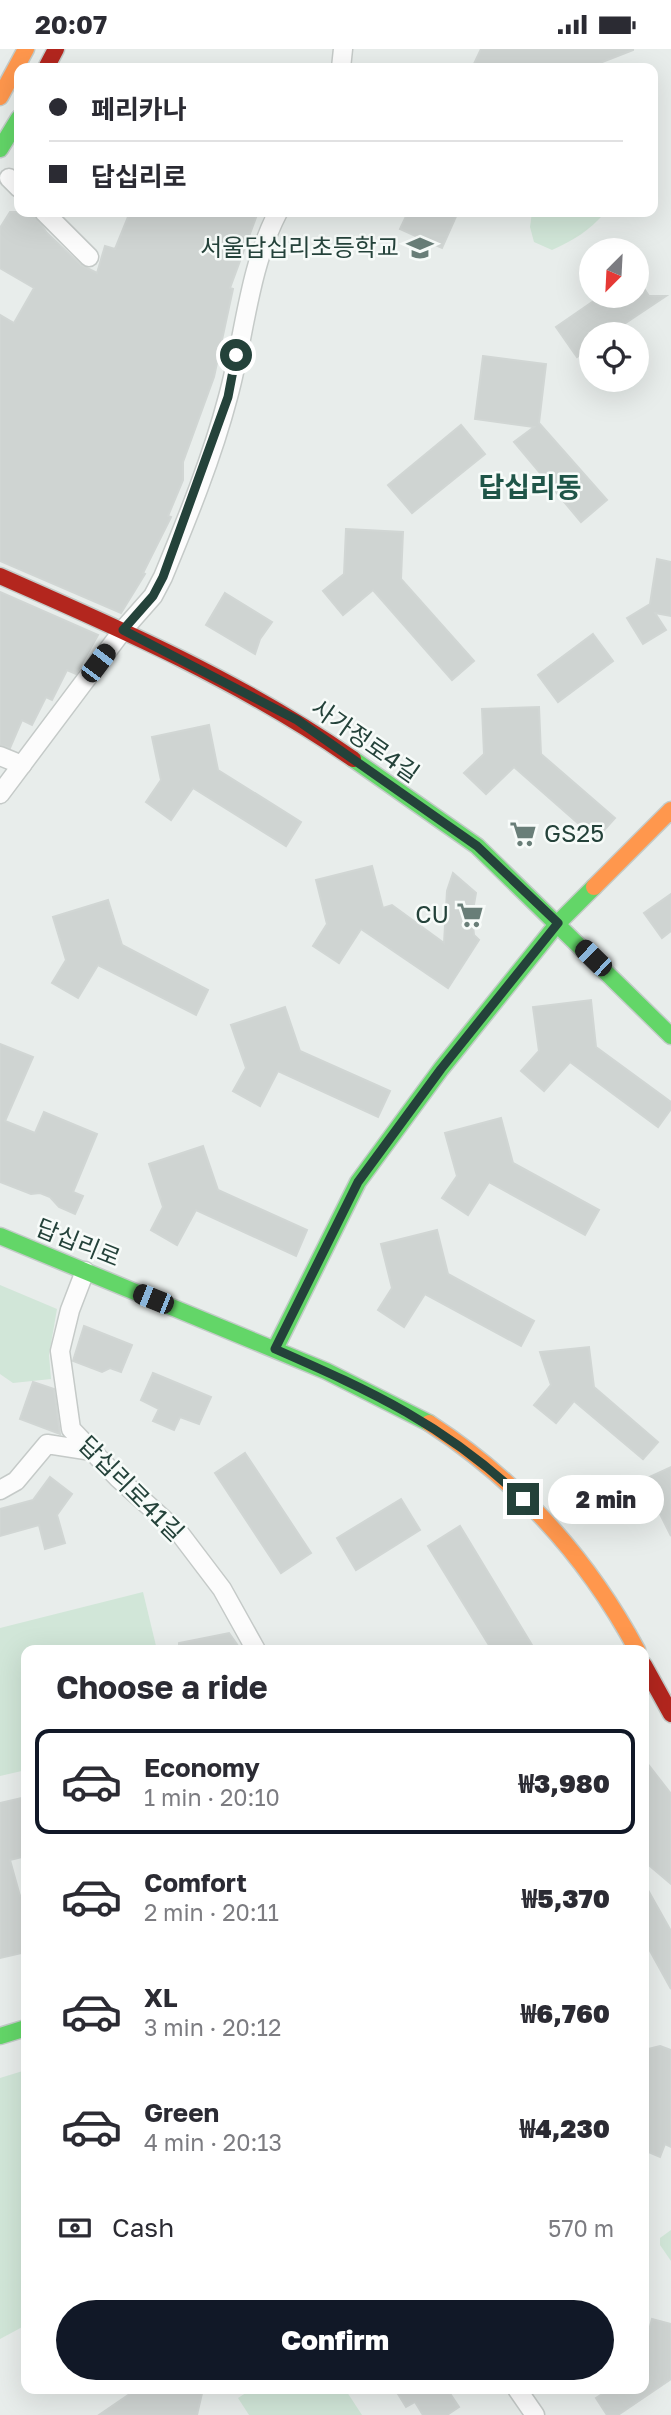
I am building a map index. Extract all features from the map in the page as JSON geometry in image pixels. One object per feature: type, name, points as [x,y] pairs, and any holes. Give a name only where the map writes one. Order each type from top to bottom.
[{"type":"street","points":[[0,97],[14,71]]},
{"type":"street","points":[[0,149],[14,126]]},
{"type":"street","points":[[49,217],[89,257]]},
{"type":"street","points":[[0,794],[123,630],[153,596],[179,537],[228,397],[250,290],[261,250],[276,217]]},
{"type":"street","name":"사가정로4길","points":[[0,576],[123,630],[297,720],[477,846],[671,1036]]},
{"type":"street","points":[[0,756],[22,765]]},
{"type":"street","points":[[275,1349],[358,1182],[441,1069],[558,923],[671,810]]},
{"type":"street","name":"답십리로","points":[[0,1236],[275,1349],[362,1387],[425,1420],[477,1458],[523,1499],[585,1567],[634,1645]]},
{"type":"street","name":"답십리로41길","points":[[85,1271],[70,1310],[60,1351],[71,1429],[181,1535],[222,1589],[253,1645]]},
{"type":"street","points":[[0,1490],[16,1481],[47,1444],[92,1451]]},
{"type":"street","points":[[649,1672],[666,1697],[671,1714]]},
{"type":"street","points":[[649,1706],[666,1697]]},
{"type":"street","points":[[666,1697],[671,1732]]},
{"type":"street","points":[[0,2036],[21,2030]]},
{"type":"street","points":[[520,2394],[535,2415]]},
{"type":"green space","points":[[531,217],[600,217],[581,234],[552,250],[534,242],[530,227]]},
{"type":"green space","points":[[0,1285],[57,1309],[49,1355],[51,1379],[13,1383],[0,1374]]},
{"type":"green space","points":[[143,1592],[156,1645],[21,1645],[21,1771],[0,1776],[0,1628]]},
{"type":"green space","points":[[21,2072],[21,2328],[0,2339],[0,2078]]},
{"type":"green space","points":[[671,2230],[671,2261],[660,2245],[660,2238]]},
{"type":"green space","points":[[244,2394],[348,2394],[362,2415],[249,2415],[238,2398]]},
{"type":"building","points":[[481,49],[633,49],[600,63],[474,63]]},
{"type":"building","points":[[10,212],[14,212],[14,217],[36,217],[47,233],[81,265],[97,273],[105,246],[115,249],[128,217],[256,217],[230,288],[233,289],[214,377],[183,462],[183,480],[168,516],[171,517],[143,573],[145,574],[121,613],[0,561],[0,315],[14,323],[34,288],[0,268],[0,228]]},
{"type":"building","points":[[406,217],[456,217],[442,248],[400,229]]},
{"type":"building","points":[[649,296],[666,296],[649,307]]},
{"type":"building","points":[[584,308],[648,308],[627,322],[579,322],[577,357],[556,327]]},
{"type":"building","points":[[483,356],[546,364],[539,423],[607,500],[581,522],[514,442],[534,427],[475,419]]},
{"type":"building","points":[[461,425],[485,454],[412,513],[388,485]]},
{"type":"building","points":[[346,529],[403,532],[401,579],[474,661],[452,680],[373,590],[343,615],[323,591],[344,574]]},
{"type":"building","points":[[657,559],[671,562],[671,616],[655,613],[666,630],[643,644],[627,618],[650,604]]},
{"type":"building","points":[[0,592],[98,635],[76,674],[67,670],[52,700],[46,697],[32,725],[22,720],[10,748],[0,745]]},
{"type":"building","points":[[225,593],[272,622],[260,639],[255,654],[206,625]]},
{"type":"building","points":[[593,634],[613,661],[558,702],[538,675]]},
{"type":"building","points":[[539,707],[541,754],[615,818],[596,839],[514,767],[486,794],[464,773],[484,754],[482,709]]},
{"type":"building","points":[[209,725],[218,770],[301,822],[286,846],[193,788],[171,820],[146,802],[161,780],[152,737]]},
{"type":"building","points":[[372,866],[383,908],[392,905],[444,943],[447,891],[453,873],[476,893],[472,916],[474,935],[479,940],[448,988],[361,929],[339,963],[313,946],[327,924],[316,880]]},
{"type":"building","points":[[671,894],[671,931],[662,938],[644,913]]},
{"type":"building","points":[[108,900],[122,945],[208,990],[196,1015],[98,965],[78,998],[52,983],[66,960],[53,917]]},
{"type":"building","points":[[591,1000],[596,1047],[671,1102],[671,1109],[658,1127],[570,1062],[544,1091],[521,1071],[539,1051],[533,1007]]},
{"type":"building","points":[[285,1007],[300,1051],[390,1091],[378,1117],[278,1071],[260,1106],[233,1091],[246,1068],[231,1025]]},
{"type":"building","points":[[0,1044],[33,1057],[5,1121],[35,1133],[44,1112],[97,1134],[73,1192],[83,1196],[75,1214],[59,1207],[50,1197],[40,1193],[31,1194],[0,1182]]},
{"type":"building","points":[[501,1118],[513,1163],[599,1210],[585,1235],[489,1182],[468,1215],[442,1198],[457,1176],[445,1133]]},
{"type":"building","points":[[203,1146],[218,1190],[307,1230],[296,1256],[196,1210],[177,1245],[151,1230],[163,1207],[149,1164]]},
{"type":"building","points":[[437,1230],[448,1274],[534,1321],[521,1346],[425,1294],[404,1327],[378,1310],[392,1288],[381,1244]]},
{"type":"building","points":[[84,1326],[132,1345],[121,1372],[110,1368],[102,1372],[73,1361]]},
{"type":"building","points":[[589,1347],[594,1387],[658,1442],[643,1459],[574,1401],[556,1423],[534,1405],[551,1385],[540,1352]]},
{"type":"building","points":[[153,1373],[211,1397],[199,1424],[180,1417],[174,1430],[153,1421],[159,1409],[141,1400]]},
{"type":"building","points":[[33,1382],[54,1389],[60,1434],[20,1419]]},
{"type":"building","points":[[245,1453],[311,1553],[281,1573],[215,1473]]},
{"type":"building","points":[[671,1467],[671,1536],[643,1480]]},
{"type":"building","points":[[50,1477],[72,1494],[57,1515],[65,1543],[45,1549],[39,1525],[0,1536],[0,1509],[33,1500]]},
{"type":"building","points":[[401,1499],[420,1530],[356,1570],[337,1538]]},
{"type":"building","points":[[460,1526],[532,1645],[489,1645],[428,1546]]},
{"type":"building","points":[[229,1633],[237,1645],[179,1645]]},
{"type":"building","points":[[649,1765],[671,1794],[671,1884],[649,1865]]},
{"type":"building","points":[[21,1798],[21,1857],[10,1860],[21,1896],[21,1953],[0,1958],[0,1803]]},
{"type":"building","points":[[649,1892],[671,1931],[671,1989],[649,1949]]},
{"type":"building","points":[[660,2046],[671,2050],[671,2147],[665,2144],[660,2157],[649,2152],[649,2049]]},
{"type":"building","points":[[652,2319],[671,2324],[671,2379],[649,2394],[649,2330]]},
{"type":"building","points":[[130,2394],[202,2394],[197,2415],[99,2415]]},
{"type":"building","points":[[398,2394],[450,2394],[459,2407],[447,2415],[423,2415],[415,2402],[406,2407]]},
{"type":"building","points":[[602,2394],[649,2394],[618,2415],[607,2415],[596,2398]]},
{"type":"traffic: fast","points":[[0,149],[14,126]]},
{"type":"traffic: fast","points":[[353,759],[477,846],[671,1036]]},
{"type":"traffic: fast","points":[[275,1349],[358,1182],[441,1069],[558,923],[594,887]]},
{"type":"traffic: fast","points":[[0,1236],[326,1371],[429,1423]]},
{"type":"traffic: fast","points":[[0,2036],[21,2030]]},
{"type":"traffic: slow","points":[[18,63],[26,49]]},
{"type":"traffic: slow","points":[[0,97],[14,71]]},
{"type":"traffic: slow","points":[[594,887],[671,810]]},
{"type":"traffic: slow","points":[[429,1423],[492,1470],[548,1523],[596,1583],[634,1645]]},
{"type":"traffic: jam","points":[[49,63],[56,49]]},
{"type":"traffic: jam","points":[[0,576],[181,659],[269,706],[353,759]]},
{"type":"traffic: jam","points":[[649,1674],[671,1714]]},
{"type":"place","name":"서울답십리초등학교","points":[[420,248]]},
{"type":"place","name":"GS25","points":[[523,834]]},
{"type":"place","name":"CU","points":[[470,915]]},
{"type":"district","name":"답십리동","points":[[530,487]]},
{"type":"route","points":[[236,355],[228,397],[163,577],[153,596],[123,630],[297,720],[477,846],[558,923],[441,1069],[358,1182],[275,1349],[362,1387],[425,1420],[477,1458],[523,1499]]}]
